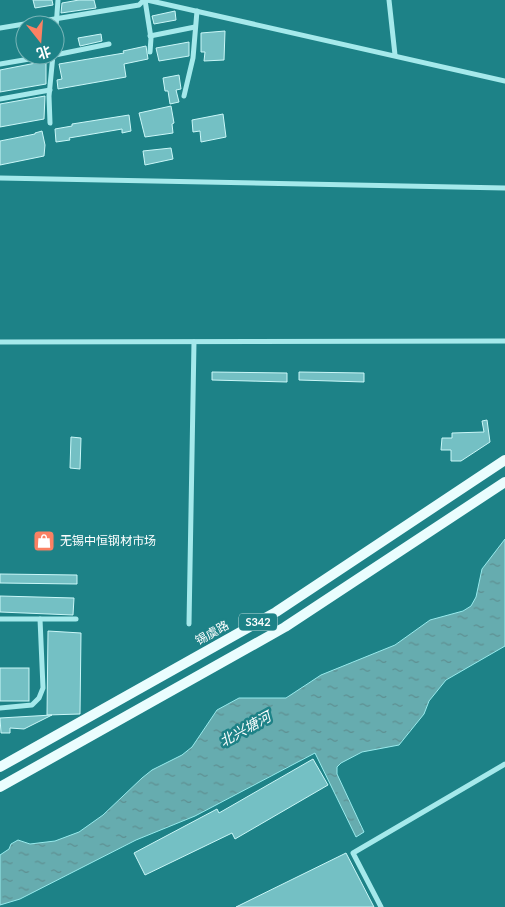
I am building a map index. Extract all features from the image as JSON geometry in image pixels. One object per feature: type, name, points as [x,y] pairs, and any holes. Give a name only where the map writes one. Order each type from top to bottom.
[{"type":"main road","name":"锡虞路","points":[[0,767],[276,612],[505,460]]},
{"type":"main road","name":"S342","points":[[0,787],[285,627],[505,482]]},
{"type":"street","points":[[56,15],[58,0]]},
{"type":"street","points":[[65,16],[139,4],[145,0],[505,80]]},
{"type":"street","points":[[145,0],[150,36],[150,52]]},
{"type":"street","points":[[389,0],[395,55]]},
{"type":"street","points":[[184,96],[193,58],[197,11]]},
{"type":"street","points":[[0,28],[15,25]]},
{"type":"street","points":[[150,36],[195,28]]},
{"type":"street","points":[[65,53],[109,44]]},
{"type":"street","points":[[0,64],[15,62]]},
{"type":"street","points":[[50,124],[50,90],[53,65]]},
{"type":"street","points":[[0,99],[50,90]]},
{"type":"street","points":[[0,178],[505,188]]},
{"type":"street","points":[[0,342],[505,341]]},
{"type":"street","points":[[190,624],[194,342]]},
{"type":"street","points":[[0,708],[32,705],[41,694],[43,688],[40,619]]},
{"type":"street","points":[[0,620],[76,619]]},
{"type":"street","points":[[381,907],[353,854],[505,764]]},
{"type":"water","name":"北兴塘河","points":[[505,539],[505,646],[446,680],[429,701],[424,714],[399,745],[362,752],[337,767],[337,774],[364,832],[356,837],[315,753],[195,816],[136,840],[20,899],[0,905],[0,855],[9,849],[11,844],[18,840],[30,844],[55,841],[79,832],[103,815],[152,770],[182,755],[192,747],[217,710],[239,698],[286,698],[321,675],[395,645],[430,620],[463,611],[471,606],[476,597],[482,569]]},
{"type":"building","points":[[33,0],[52,0],[53,5],[35,8]]},
{"type":"building","points":[[94,0],[96,8],[61,13],[62,3]]},
{"type":"building","points":[[175,11],[176,20],[154,24],[152,16]]},
{"type":"building","points":[[225,31],[224,60],[204,61],[205,52],[201,52],[201,33]]},
{"type":"building","points":[[101,34],[102,41],[80,46],[78,38]]},
{"type":"building","points":[[189,42],[189,56],[159,61],[156,48]]},
{"type":"building","points":[[146,46],[148,59],[124,64],[126,77],[58,89],[57,80],[62,79],[59,65],[124,53],[123,51]]},
{"type":"building","points":[[26,65],[46,65],[46,84],[0,92],[0,70]]},
{"type":"building","points":[[179,75],[181,89],[176,90],[179,102],[170,104],[163,78]]},
{"type":"building","points":[[45,96],[44,119],[0,127],[0,104]]},
{"type":"building","points":[[171,106],[174,123],[172,124],[173,133],[145,137],[139,113]]},
{"type":"building","points":[[223,114],[226,137],[201,142],[200,131],[193,132],[192,120]]},
{"type":"building","points":[[129,115],[131,131],[122,133],[122,129],[56,142],[55,129],[72,126],[72,124]]},
{"type":"building","points":[[42,131],[45,145],[44,156],[0,165],[0,141]]},
{"type":"building","points":[[171,148],[173,159],[145,165],[143,151]]},
{"type":"building","points":[[212,372],[287,373],[287,382],[212,380]]},
{"type":"building","points":[[299,372],[364,373],[364,382],[299,380]]},
{"type":"building","points":[[487,420],[490,442],[461,461],[451,461],[451,450],[441,450],[442,438],[452,438],[452,433],[484,432],[482,421]]},
{"type":"building","points":[[71,437],[81,438],[80,469],[70,468]]},
{"type":"building","points":[[0,574],[77,575],[77,584],[0,583]]},
{"type":"building","points":[[0,596],[74,598],[73,615],[0,612]]},
{"type":"building","points":[[48,631],[81,633],[80,714],[47,715]]},
{"type":"building","points":[[0,668],[29,668],[29,701],[0,701]]},
{"type":"building","points":[[52,715],[24,729],[10,728],[10,733],[1,733],[0,718]]},
{"type":"building","points":[[313,759],[328,785],[235,839],[232,833],[145,875],[134,853],[217,809],[219,813]]},
{"type":"building","points":[[346,853],[374,907],[236,907]]},
{"type":"place","name":"无锡中恒钢材市场","points":[[44,541]]}]
